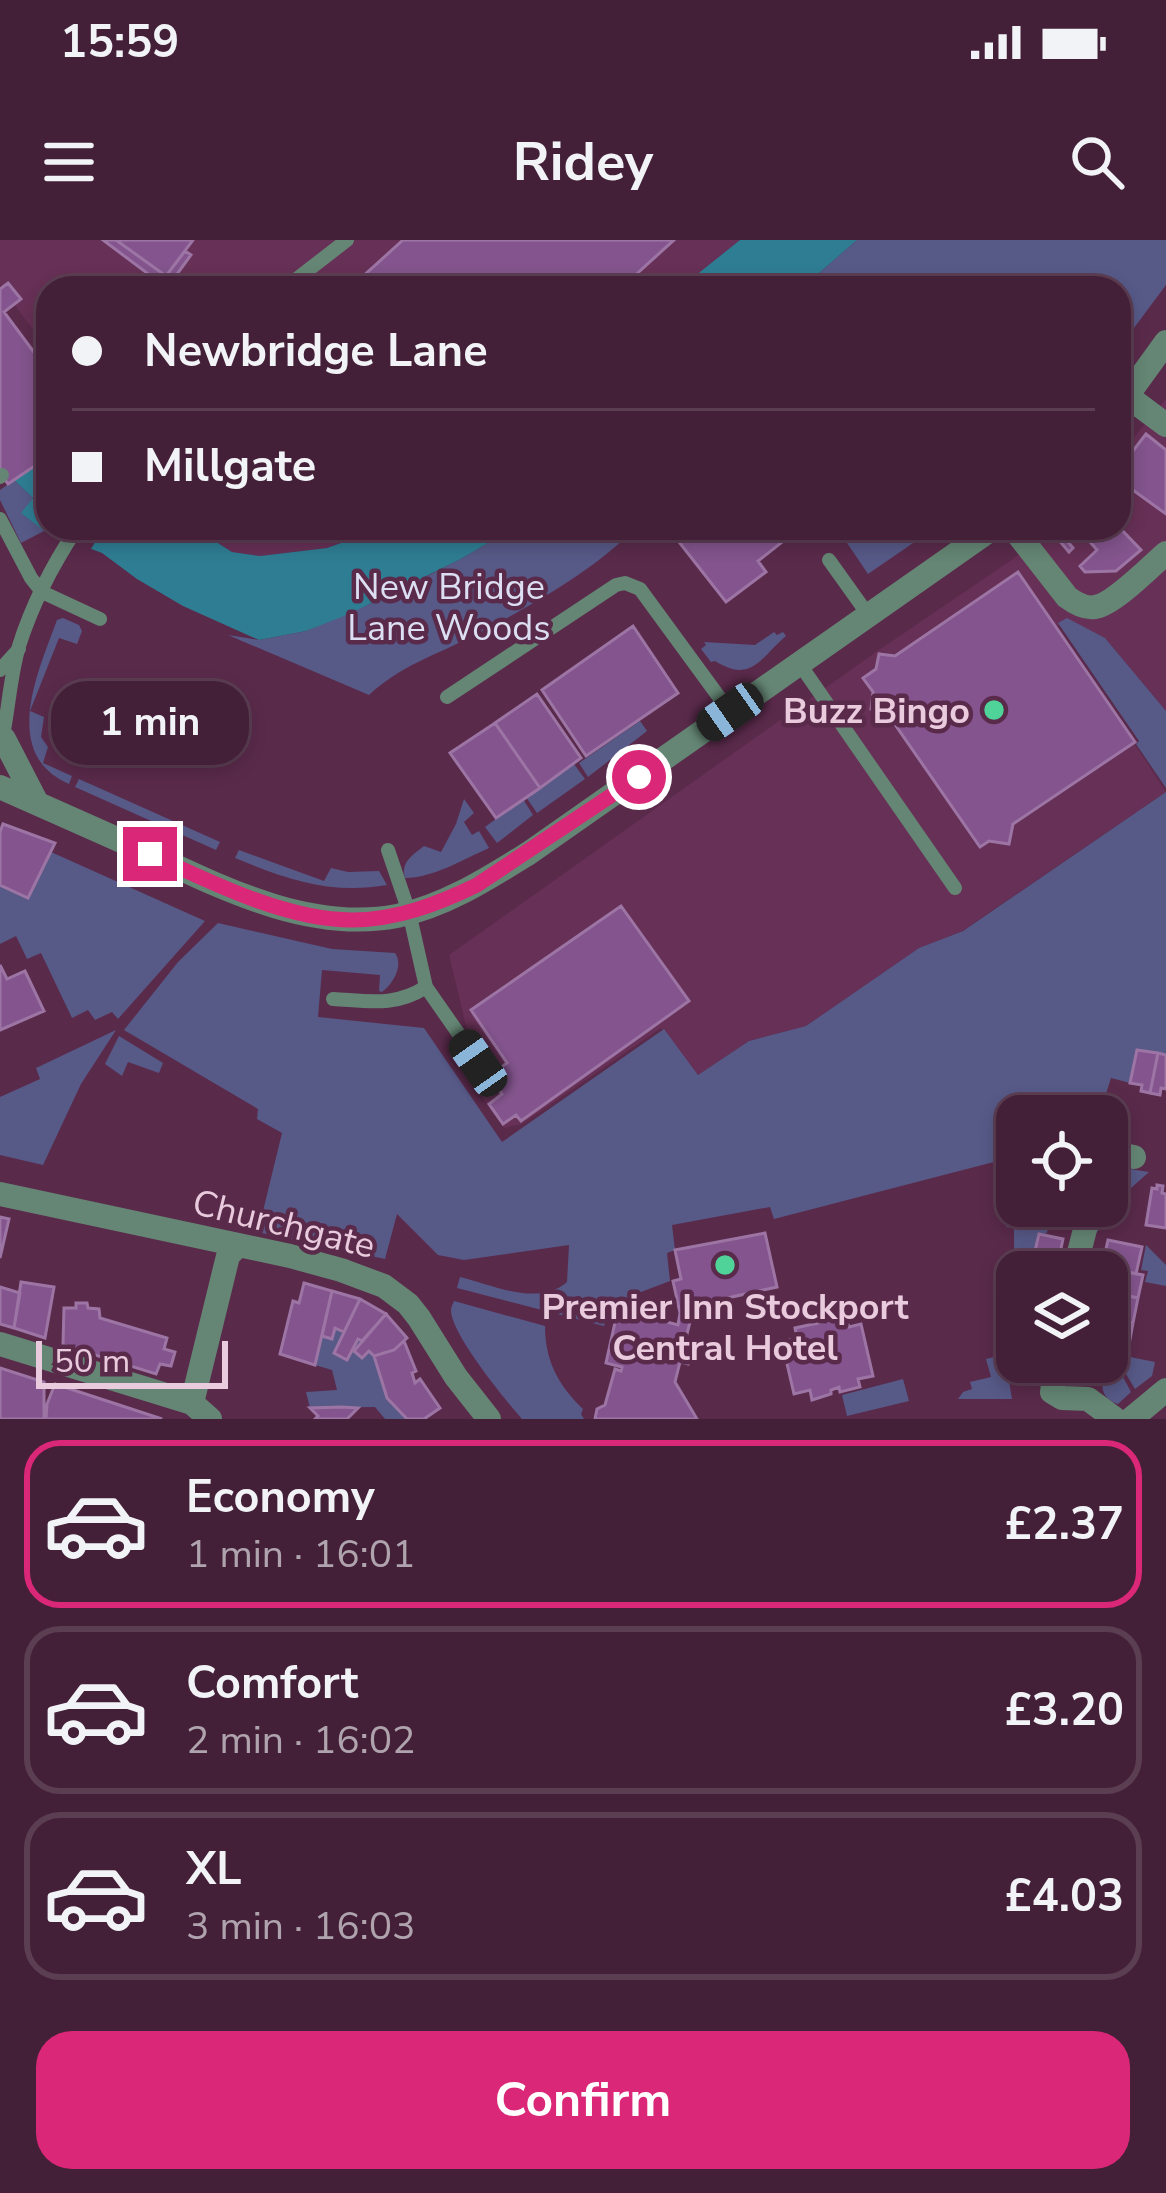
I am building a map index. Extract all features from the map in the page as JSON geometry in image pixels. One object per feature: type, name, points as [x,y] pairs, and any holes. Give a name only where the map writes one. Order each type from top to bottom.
[{"type":"street","points":[[1131,391],[1166,342]]},
{"type":"street","points":[[1131,406],[1166,425]]},
{"type":"street","points":[[0,787],[179,868],[288,910],[353,920],[409,912],[453,897],[512,863],[977,540]]},
{"type":"street","points":[[1022,540],[1067,598],[1095,608],[1166,554]]},
{"type":"street","points":[[2,736],[37,803]]},
{"type":"street","points":[[1128,1156],[1134,1157]]},
{"type":"street","name":"Churchgate","points":[[0,1194],[341,1270],[393,1292],[419,1318],[489,1419]]},
{"type":"street","points":[[0,1344],[201,1411],[228,1256],[238,1245]]},
{"type":"street","points":[[1053,1383],[1052,1392],[1088,1399],[1114,1419]]},
{"type":"street","points":[[1131,1419],[1166,1390]]},
{"type":"lane","points":[[304,276],[347,240]]},
{"type":"lane","points":[[0,519],[41,592],[100,619]]},
{"type":"lane","points":[[2,736],[19,649],[41,592],[69,540]]},
{"type":"lane","points":[[829,560],[868,616]]},
{"type":"lane","points":[[447,697],[625,583],[640,589],[730,712]]},
{"type":"lane","points":[[0,670],[19,649]]},
{"type":"lane","points":[[800,663],[955,888]]},
{"type":"lane","points":[[388,850],[409,912],[426,987],[478,1063]]},
{"type":"lane","points":[[333,999],[391,1002],[426,987]]},
{"type":"shaded area","points":[[0,240],[740,240],[695,276],[36,276],[36,334],[0,285]]},
{"type":"shaded area","points":[[740,240],[857,240],[816,276],[695,276]]},
{"type":"shaded area","points":[[1166,399],[1166,711],[1105,638],[1057,625],[1166,792],[962,931],[919,948],[806,1026],[749,1041],[698,1075],[661,1028],[522,1124],[504,1128],[484,1100],[449,955],[1036,540],[1131,540],[1131,441]]},
{"type":"shaded area","points":[[36,465],[36,525],[21,513],[33,498],[14,480]]},
{"type":"shaded area","points":[[68,540],[213,540],[232,552],[260,556],[327,548],[349,540],[493,540],[349,614],[306,631],[259,640],[183,606],[102,553]]},
{"type":"shaded area","points":[[213,540],[349,540],[327,548],[260,556],[232,552]]},
{"type":"green space","points":[[857,240],[1166,240],[1166,285],[1131,332],[1131,276],[816,276]]},
{"type":"green space","points":[[14,480],[33,498],[22,513],[36,524],[36,535],[21,543],[0,500],[0,490]]},
{"type":"green space","name":"New Bridge Lane Woods","points":[[493,540],[622,540],[559,588],[406,669],[369,695],[228,635],[259,640],[306,631]]},
{"type":"green space","points":[[845,540],[918,540],[868,574]]},
{"type":"green space","points":[[1067,618],[1105,638],[1166,711],[1166,788],[1058,623]]},
{"type":"green space","points":[[57,620],[79,625],[82,631],[77,644],[59,638],[30,711]]},
{"type":"green space","points":[[774,632],[786,636],[747,669],[711,662],[701,649],[704,642],[755,645]]},
{"type":"green space","points":[[30,711],[44,717],[41,737],[48,747],[43,763],[72,776],[69,784],[48,770],[35,753]]},
{"type":"green space","points":[[640,721],[647,731],[588,777],[579,763]]},
{"type":"green space","points":[[574,764],[585,779],[537,813],[526,797]]},
{"type":"green space","points":[[79,779],[220,842],[216,850],[75,787]]},
{"type":"green space","points":[[1166,792],[1166,1055],[1137,1050],[1130,1083],[1111,1078],[1106,1095],[996,1095],[996,1161],[774,1219],[770,1207],[672,1225],[675,1250],[667,1253],[670,1281],[612,1303],[604,1326],[457,1288],[460,1277],[529,1294],[555,1289],[567,1282],[569,1245],[464,1260],[438,1255],[397,1214],[385,1259],[262,1233],[282,1133],[257,1119],[258,1109],[124,1030],[178,962],[218,923],[332,949],[395,953],[396,974],[382,992],[380,975],[322,970],[318,1017],[424,1028],[502,1142],[664,1029],[698,1075],[749,1041],[806,1026],[919,948],[963,931]]},
{"type":"green space","points":[[464,799],[474,813],[464,822],[472,835],[479,831],[489,848],[437,871],[405,878],[406,863],[424,846],[441,852]]},
{"type":"green space","points":[[523,799],[533,815],[497,843],[485,827]]},
{"type":"green space","points":[[239,850],[324,881],[331,868],[379,871],[387,885],[347,888],[309,883],[235,858]]},
{"type":"green space","points":[[51,852],[205,921],[118,1019],[112,1012],[95,1020],[88,1010],[72,1018],[41,953],[27,959],[16,936],[0,944],[0,885],[28,898]]},
{"type":"green space","points":[[116,1030],[81,1084],[43,1165],[0,1155],[0,1097],[40,1079],[36,1068]]},
{"type":"green space","points":[[119,1036],[163,1063],[159,1073],[128,1062],[122,1076],[105,1064]]},
{"type":"green space","points":[[1128,1169],[1149,1172],[1128,1191]]},
{"type":"green space","points":[[1006,1227],[1048,1227],[1047,1233],[1039,1235],[1035,1251],[1014,1251],[1014,1228]]},
{"type":"green space","points":[[1146,1245],[1166,1265],[1166,1286],[1145,1282],[1148,1271],[1141,1270]]},
{"type":"green space","points":[[454,1301],[545,1326],[555,1371],[583,1409],[584,1419],[522,1419],[459,1334],[451,1310]]},
{"type":"green space","points":[[335,1328],[362,1341],[354,1351],[362,1358],[369,1351],[374,1356],[387,1398],[407,1419],[385,1419],[375,1407],[310,1408],[306,1392],[337,1390],[332,1370],[315,1365],[322,1336],[332,1339]]},
{"type":"green space","points":[[996,1357],[996,1383],[1009,1383],[1012,1399],[958,1399],[972,1389],[970,1382],[991,1377],[986,1359]]},
{"type":"green space","points":[[1130,1357],[1155,1362],[1152,1376],[1135,1389]]},
{"type":"green space","points":[[903,1379],[909,1401],[847,1416],[842,1395]]},
{"type":"green space","points":[[1103,1383],[1126,1383],[1131,1392],[1118,1404],[1103,1391]]},
{"type":"pier","points":[[60,540],[96,540],[89,552]]},
{"type":"building","points":[[103,240],[116,240],[166,276],[151,276]]},
{"type":"building","points":[[116,240],[193,240],[166,276]]},
{"type":"building","points":[[403,240],[674,240],[634,276],[363,276]]},
{"type":"building","points":[[185,251],[191,255],[176,276],[166,276]]},
{"type":"building","points":[[8,283],[21,299],[4,312],[36,355],[36,465],[8,484],[0,473],[0,289]]},
{"type":"building","points":[[1146,434],[1166,450],[1166,514],[1131,489],[1131,453]]},
{"type":"building","points":[[677,540],[785,540],[758,561],[766,572],[726,602]]},
{"type":"building","points":[[1088,540],[1131,540],[1141,550],[1116,571],[1085,572],[1080,566],[1097,550]]},
{"type":"building","name":"Buzz Bingo","points":[[1018,572],[1135,742],[1013,824],[1009,844],[989,841],[980,847],[887,713],[871,709],[873,692],[863,678],[876,669],[879,654],[895,656]]},
{"type":"building","points":[[633,626],[678,693],[586,756],[542,690]]},
{"type":"building","points":[[537,694],[581,758],[540,788],[495,723]]},
{"type":"building","points":[[495,723],[540,788],[496,818],[450,753]]},
{"type":"building","points":[[3,824],[55,843],[28,898],[0,885]]},
{"type":"building","points":[[621,906],[689,1001],[521,1121],[516,1115],[503,1124],[489,1104],[502,1094],[489,1076],[507,1063],[471,1010]]},
{"type":"building","points":[[0,965],[7,979],[25,971],[44,1011],[0,1030]]},
{"type":"building","points":[[1137,1050],[1158,1053],[1150,1093],[1130,1083]]},
{"type":"building","points":[[1158,1053],[1166,1055],[1166,1089],[1161,1088],[1160,1095],[1150,1093]]},
{"type":"building","points":[[1157,1185],[1166,1194],[1166,1228],[1146,1225],[1152,1188]]},
{"type":"building","points":[[0,1217],[9,1219],[0,1258]]},
{"type":"building","name":"Premier Inn Stockport Central Hotel","points":[[765,1233],[777,1287],[705,1303],[707,1311],[680,1313],[673,1281],[681,1279],[675,1250]]},
{"type":"building","points":[[1039,1234],[1063,1239],[1060,1251],[1035,1251]]},
{"type":"building","points":[[1108,1240],[1142,1247],[1136,1274],[1128,1272],[1128,1251],[1106,1251]]},
{"type":"building","points":[[1128,1272],[1143,1275],[1138,1298],[1128,1296]]},
{"type":"building","points":[[21,1282],[54,1287],[45,1338],[14,1328]]},
{"type":"building","points":[[304,1283],[332,1291],[315,1365],[280,1354],[293,1301],[299,1303]]},
{"type":"building","points":[[0,1287],[20,1293],[14,1328],[0,1324]]},
{"type":"building","points":[[332,1291],[360,1299],[344,1332],[335,1328],[332,1339],[322,1336]]},
{"type":"building","points":[[1128,1296],[1138,1298],[1133,1323],[1128,1322]]},
{"type":"building","points":[[360,1299],[386,1314],[362,1341],[358,1339],[347,1360],[334,1353]]},
{"type":"building","points":[[76,1303],[99,1309],[100,1318],[167,1338],[164,1349],[175,1352],[171,1366],[160,1364],[156,1374],[63,1345],[64,1308],[76,1308]]},
{"type":"building","points":[[618,1309],[678,1325],[680,1313],[693,1310],[684,1346],[692,1348],[688,1364],[680,1362],[675,1382],[697,1419],[595,1419],[597,1409],[605,1405],[615,1369],[622,1367],[606,1363]]},
{"type":"building","points":[[386,1314],[407,1338],[394,1350],[374,1356],[369,1351],[362,1358],[354,1351]]},
{"type":"building","points":[[846,1317],[849,1327],[861,1324],[873,1376],[858,1379],[860,1387],[840,1392],[839,1387],[812,1400],[810,1390],[794,1394],[782,1342],[797,1338],[795,1328]]},
{"type":"building","points":[[404,1341],[416,1371],[412,1373],[415,1383],[420,1379],[440,1408],[424,1419],[407,1419],[387,1398],[374,1356]]},
{"type":"building","points":[[0,1368],[44,1382],[44,1419],[0,1419]]},
{"type":"building","points":[[55,1384],[162,1419],[46,1419]]},
{"type":"building","points":[[310,1408],[358,1408],[347,1419],[315,1419],[318,1416]]},
{"type":"place","name":"Buzz Bingo","points":[[994,710]]},
{"type":"place","name":"Premier Inn Stockport Central Hotel","points":[[725,1265]]},
{"type":"route","points":[[150,854],[288,910],[353,920],[394,916],[477,885],[639,777]]}]
